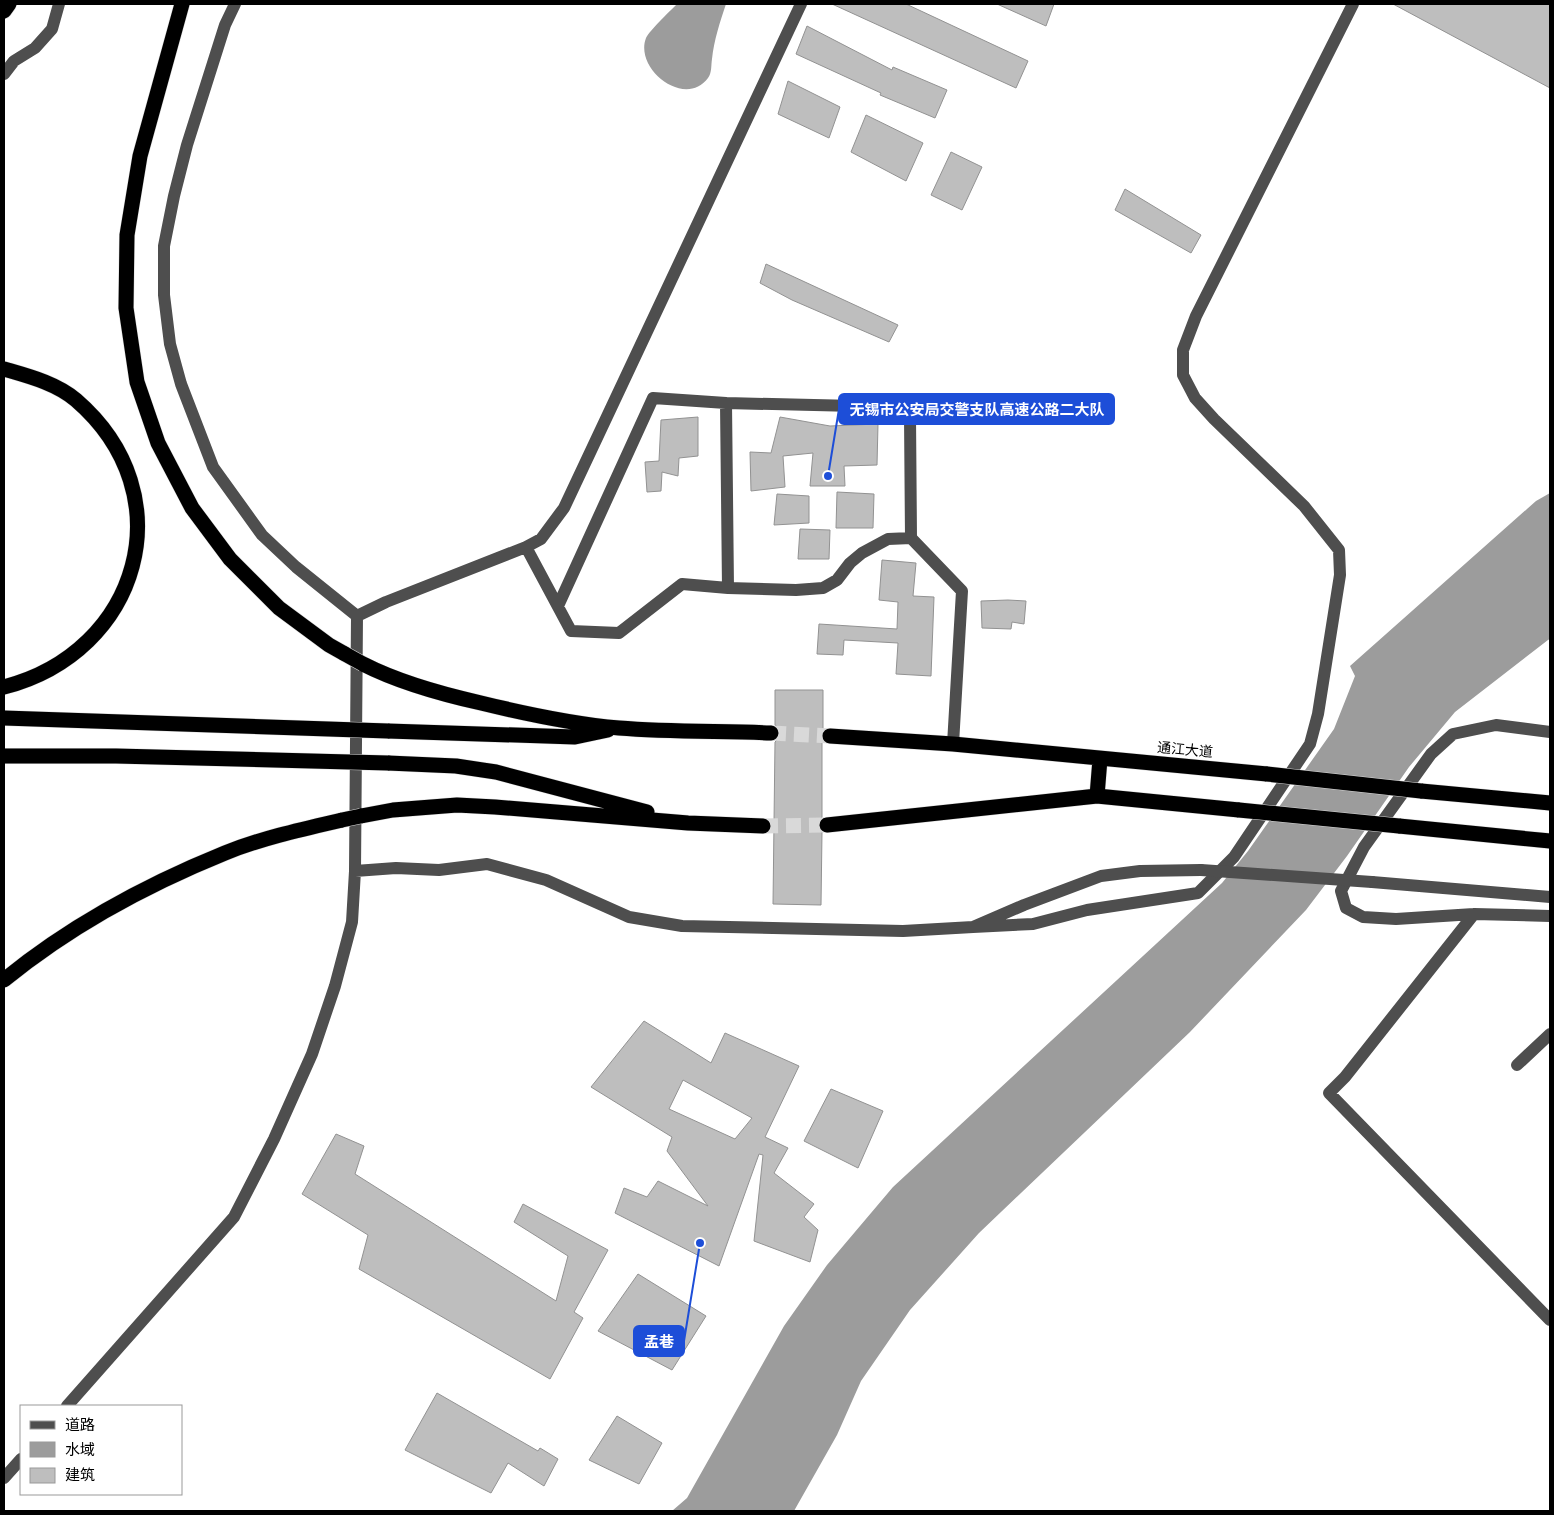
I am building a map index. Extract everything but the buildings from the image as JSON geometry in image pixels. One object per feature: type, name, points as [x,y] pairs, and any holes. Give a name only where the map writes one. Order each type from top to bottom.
[{"type":"highway","points":[[4,11],[9,4]]},
{"type":"highway","points":[[182,4],[140,156],[127,235],[126,308],[138,382],[158,443],[192,508],[230,559],[279,608],[329,645],[363,664],[418,687],[514,711],[619,728],[770,733]]},
{"type":"highway","points":[[4,369],[48,383],[75,400],[102,427],[122,458],[131,482],[137,521],[137,544],[132,567],[123,592],[93,637],[72,656],[46,672],[19,684],[4,688]]},
{"type":"highway","points":[[4,718],[575,737],[619,728]]},
{"type":"highway","name":"通江大道","points":[[830,736],[953,744],[1550,803]]},
{"type":"highway","points":[[4,756],[116,756],[456,766],[496,772],[688,823]]},
{"type":"highway","points":[[1096,796],[1100,759]]},
{"type":"highway","points":[[827,825],[1096,796],[1550,841]]},
{"type":"highway","points":[[4,980],[86,921],[158,883],[226,853],[300,830],[361,816],[392,810],[457,805],[495,806],[688,823],[763,826]]},
{"type":"street","points":[[4,74],[14,61],[35,48],[52,29],[59,4]]},
{"type":"street","points":[[235,4],[225,25],[187,145],[164,246],[164,294],[170,344],[181,384],[212,467],[262,535],[296,567],[357,616]]},
{"type":"street","points":[[357,616],[386,602],[526,547],[541,539],[564,508],[801,4]]},
{"type":"street","points":[[355,872],[396,868],[439,870],[487,864],[546,880],[629,917],[682,926],[903,931],[1032,924],[1087,910],[1198,893],[1234,857],[1310,744],[1318,714],[1340,575],[1339,550],[1304,506],[1214,419],[1195,398],[1183,376],[1183,350],[1196,316],[1353,4]]},
{"type":"street","points":[[558,606],[653,398],[726,403],[897,407],[910,416],[911,538],[962,591],[953,744]]},
{"type":"street","points":[[726,403],[728,588]]},
{"type":"street","points":[[526,547],[571,631],[619,633],[682,584],[728,588],[796,590],[823,588],[837,580],[862,553],[888,539],[911,538]]},
{"type":"street","points":[[68,1405],[234,1217],[274,1139],[312,1054],[335,986],[352,922],[355,872],[357,616]]},
{"type":"street","points":[[1550,732],[1496,725],[1453,734],[1431,754],[1364,847],[1341,891],[1346,908],[1363,917],[1396,919],[1474,914],[1550,916]]},
{"type":"street","points":[[973,927],[1024,905],[1102,876],[1140,871],[1201,870],[1550,897]]},
{"type":"street","points":[[1474,914],[1345,1077],[1329,1093],[1550,1320]]},
{"type":"street","points":[[1517,1065],[1550,1034]]},
{"type":"street","points":[[4,1478],[20,1459]]},
{"type":"water","points":[[677,4],[726,4],[719,24],[709,76],[698,86],[687,89],[675,87],[664,81],[654,72],[647,62],[644,50],[648,35]]},
{"type":"water","points":[[1550,493],[1550,639],[1455,712],[1409,767],[1347,856],[1306,910],[1190,1032],[979,1233],[910,1310],[861,1381],[837,1435],[794,1511],[672,1511],[687,1498],[784,1326],[827,1265],[893,1187],[1222,883],[1248,851],[1334,729],[1355,676],[1350,666],[1536,501]]},
{"type":"tunnel","points":[[771,733],[830,736]]},
{"type":"tunnel","points":[[763,826],[827,825]]},
{"type":"place","name":"无锡市公安局交警支队高速公路二大队","points":[[828,476]]},
{"type":"place","name":"孟巷","points":[[700,1243]]}]
